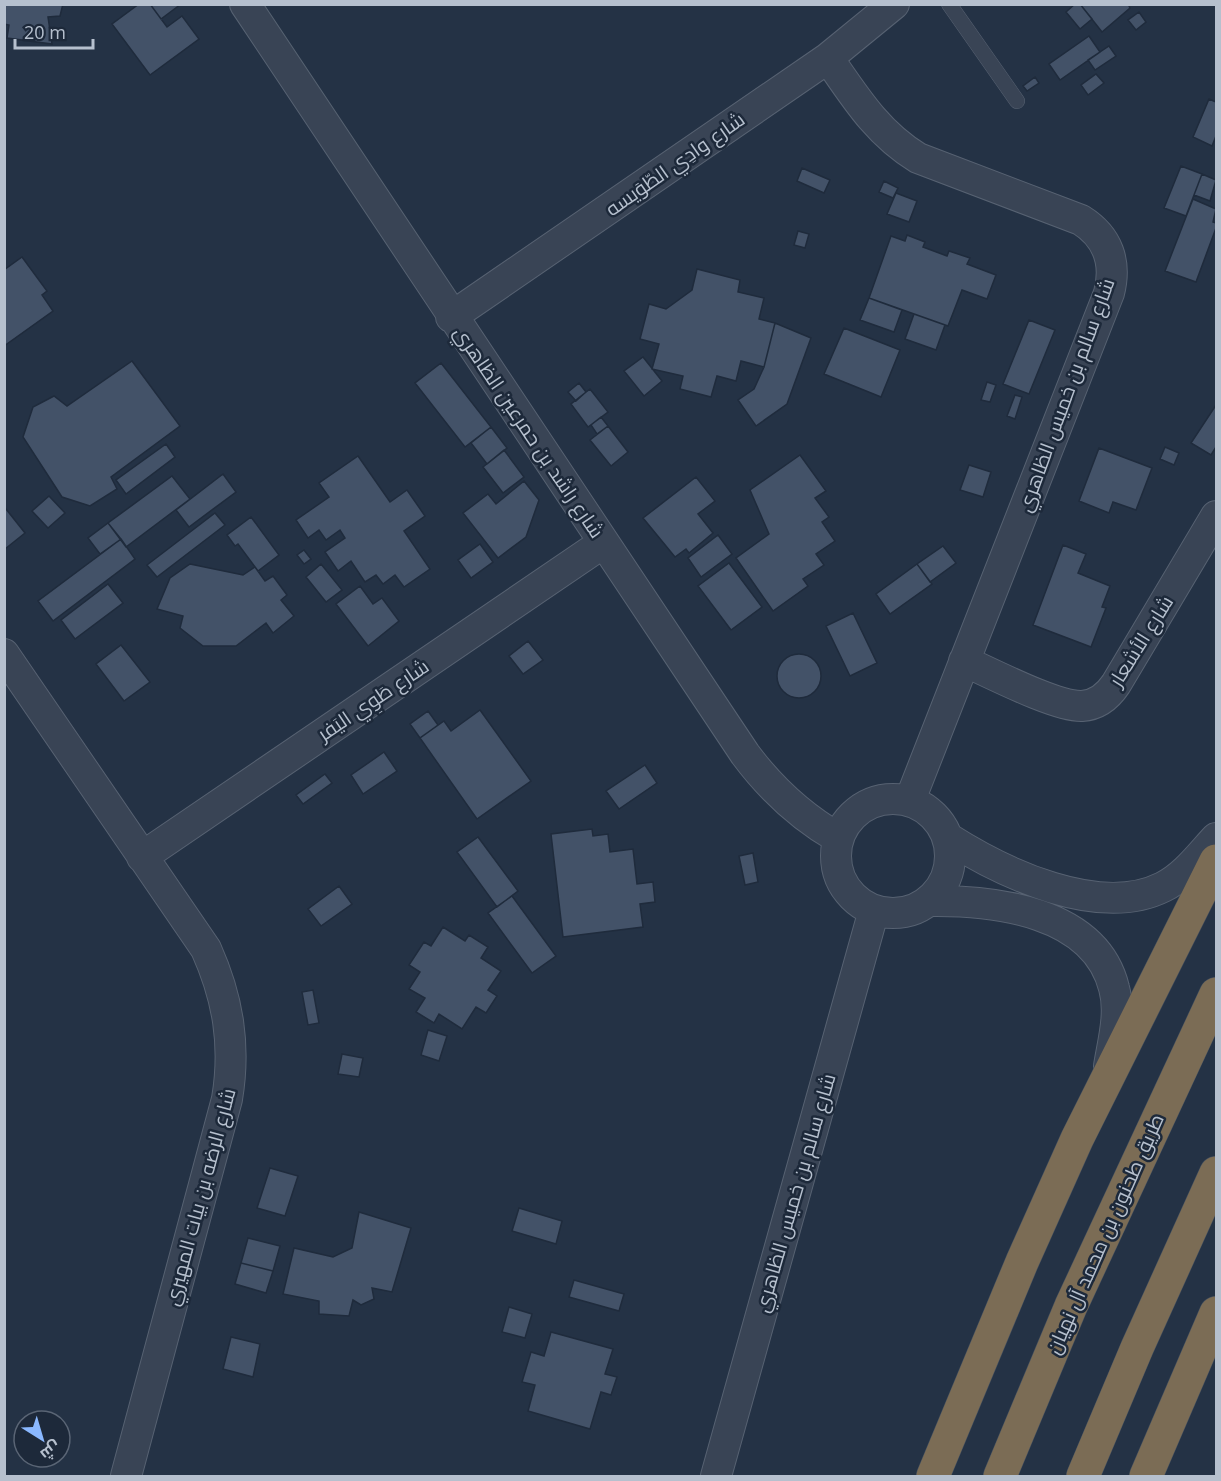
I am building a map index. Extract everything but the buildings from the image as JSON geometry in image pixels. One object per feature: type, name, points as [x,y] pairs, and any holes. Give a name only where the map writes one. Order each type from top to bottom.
[{"type":"highway","points":[[933,1476],[1022,1262],[1108,1074],[1216,861]]},
{"type":"highway","name":"طريق طحنون بن محمد آل نهيان","points":[[1000,1476],[1071,1306],[1216,994]]},
{"type":"highway","points":[[1083,1476],[1137,1348],[1216,1173]]},
{"type":"highway","points":[[1146,1476],[1216,1313]]},
{"type":"street","name":"شارع راشد بن حمرعين الظاهري","points":[[245,4],[451,317],[760,774],[796,810],[838,838]]},
{"type":"street","name":"شارع وادِي الطّوَيسه","points":[[451,317],[828,58],[894,4]]},
{"type":"street","name":"شارع سالم بن خميس الظاهري","points":[[828,58],[871,119],[899,146],[918,158],[1081,220],[1101,236],[1111,258],[1113,270],[1109,293],[910,800]]},
{"type":"street","name":"شارع الأشعار","points":[[964,662],[1064,704],[1084,706],[1102,699],[1116,684],[1216,516]]},
{"type":"street","name":"شارع طَوِي اليَفر","points":[[142,857],[603,543]]},
{"type":"street","name":"شارع الرضه بن بيات المهيري","points":[[4,654],[192,927],[216,972],[230,1022],[231,1074],[227,1099],[126,1476]]},
{"type":"street","points":[[928,901],[940,888],[948,873],[951,855],[948,838],[934,814],[910,800],[895,798],[866,805],[854,813],[838,838],[835,856],[838,874],[846,889],[858,902],[874,910],[902,912],[928,901],[975,901],[1020,909],[1063,927],[1094,949],[1110,975],[1117,1005],[1108,1074]]},
{"type":"street","points":[[948,838],[1015,874],[1064,890],[1114,897],[1131,897],[1162,887],[1189,867],[1216,838]]},
{"type":"street","name":"شارع سالم بن خميس الظاهري","points":[[716,1476],[874,910]]},
{"type":"lane","points":[[949,4],[1017,101]]}]
